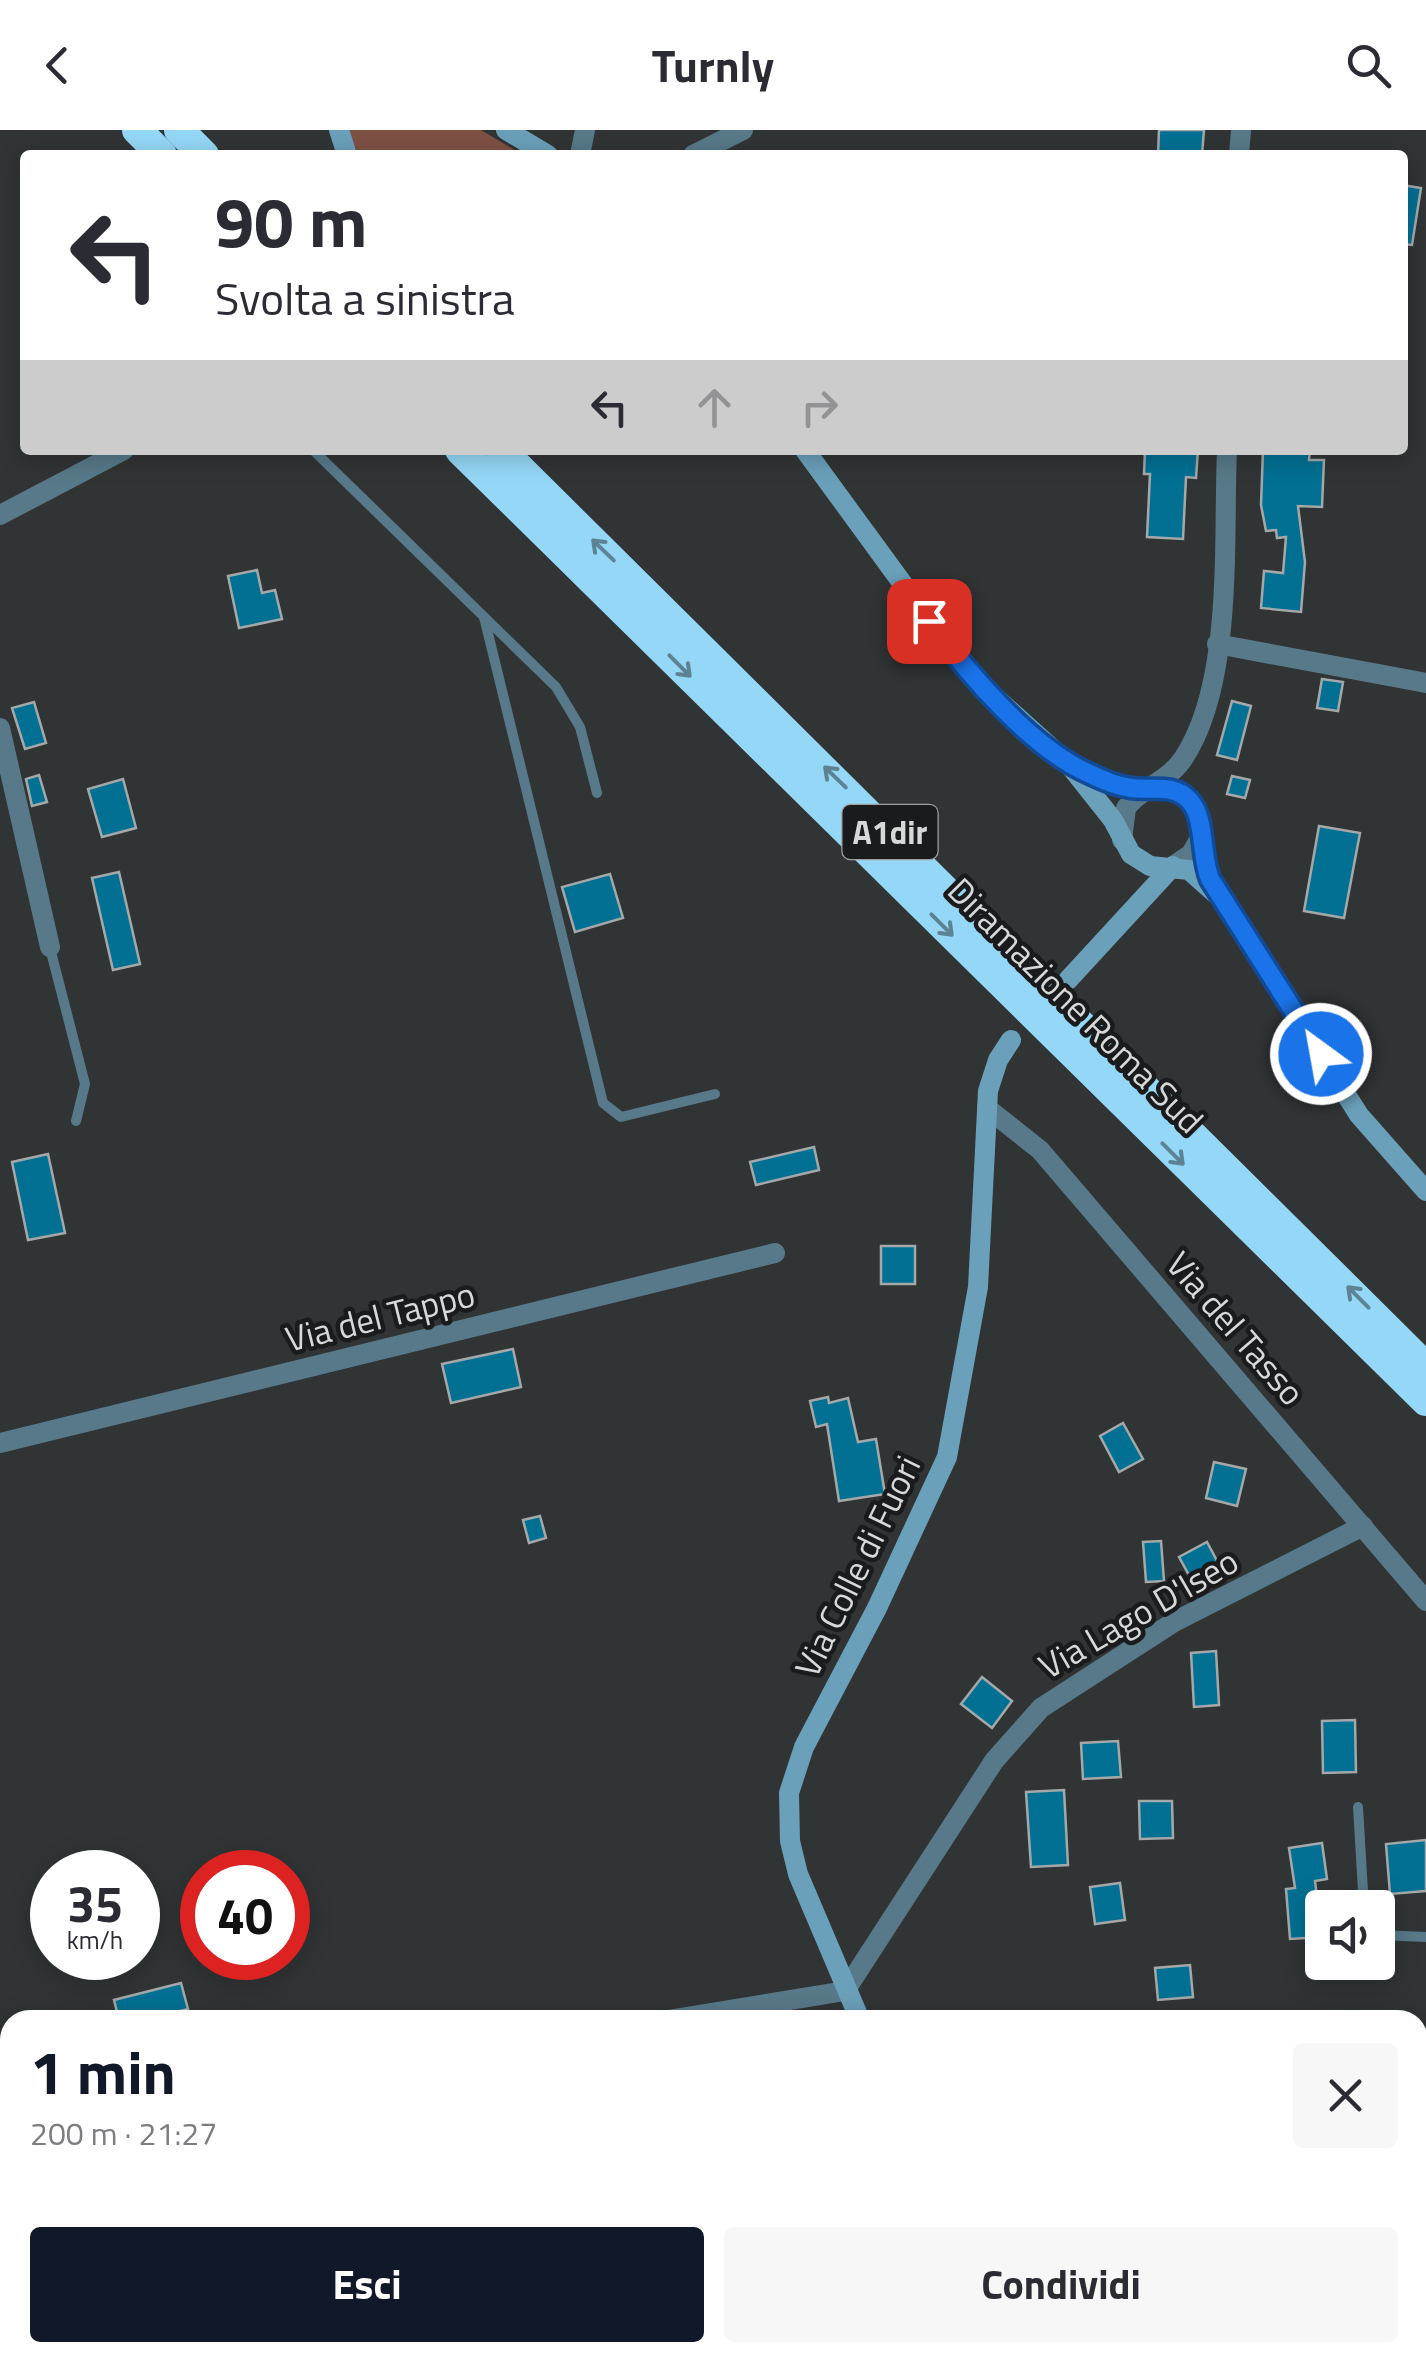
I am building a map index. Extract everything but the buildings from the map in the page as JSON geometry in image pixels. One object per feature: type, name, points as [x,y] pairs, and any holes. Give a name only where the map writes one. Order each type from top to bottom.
[{"type":"highway","points":[[136,130],[157,150]]},
{"type":"highway","points":[[178,130],[199,150]]},
{"type":"highway","name":"Diramazione Roma Sud","points":[[465,455],[1426,1401]]},
{"type":"highway","name":"Diramazione Roma Sud","points":[[506,455],[1426,1367]]},
{"type":"street","points":[[506,130],[540,150]]},
{"type":"street","points":[[704,150],[744,130]]},
{"type":"street","points":[[0,515],[114,455]]},
{"type":"street","points":[[809,455],[946,643],[986,688],[1066,762],[1113,820],[1127,847],[1150,866],[1173,866],[1199,874],[1225,902]]},
{"type":"street","points":[[1127,916],[1136,886],[1127,847],[1126,808],[1174,771],[1189,749],[1206,698],[1217,644],[1227,455]]},
{"type":"street","points":[[1217,644],[1426,682]]},
{"type":"street","points":[[0,728],[50,947]]},
{"type":"street","points":[[1189,749],[1188,799],[1200,822],[1205,868],[1359,1115],[1426,1191]]},
{"type":"street","points":[[1066,762],[1118,785],[1171,789],[1188,799]]},
{"type":"street","points":[[1068,980],[1173,866],[1191,854],[1199,840]]},
{"type":"street","name":"Via Colle di Fuori","points":[[855,2010],[795,1862],[789,1793],[804,1746],[877,1608],[947,1456],[978,1287],[987,1108],[994,1070],[1011,1040]]},
{"type":"street","name":"Via del Tasso","points":[[987,1108],[1040,1150],[1426,1601]]},
{"type":"street","name":"Via del Tappo","points":[[0,1443],[776,1253]]},
{"type":"street","name":"Via Lago D'Iseo","points":[[845,1991],[994,1761],[1041,1708],[1163,1628],[1363,1526]]},
{"type":"street","points":[[729,2010],[845,1991]]},
{"type":"lane","points":[[318,455],[570,704],[597,793]]},
{"type":"lane","points":[[484,617],[603,1103],[621,1117],[715,1094]]},
{"type":"lane","points":[[50,947],[85,1084],[76,1120]]},
{"type":"lane","points":[[1358,1807],[1363,1890]]},
{"type":"lane","points":[[1395,1936],[1426,1937]]},
{"type":"shaded area","points":[[346,130],[481,130],[515,150],[356,150]]},
{"type":"route","points":[[929,621],[986,688],[1066,762],[1118,785],[1171,789],[1188,799],[1198,814],[1200,848],[1210,879],[1321,1054]]}]
